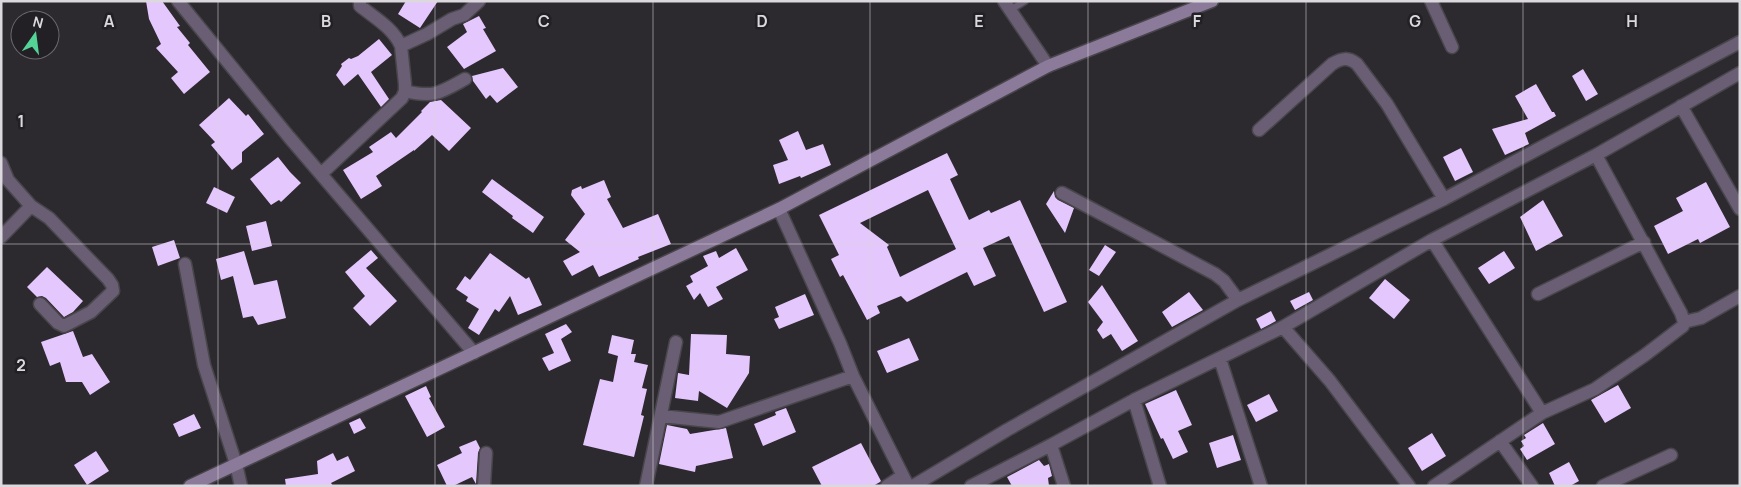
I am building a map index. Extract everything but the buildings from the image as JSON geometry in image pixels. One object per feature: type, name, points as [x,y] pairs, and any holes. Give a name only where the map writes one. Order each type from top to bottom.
[{"type":"street","points":[[178,1],[320,174],[474,353]]},
{"type":"street","points":[[320,174],[402,98],[405,91],[401,46],[395,34],[360,6],[360,1]]},
{"type":"street","points":[[401,46],[427,34],[452,19],[464,15],[479,1]]},
{"type":"street","points":[[190,486],[779,209],[1048,66],[1212,1]]},
{"type":"street","points":[[1431,1],[1452,47]]},
{"type":"street","points":[[1007,6],[1048,66]]},
{"type":"street","points":[[913,486],[1007,430],[1238,300],[1444,199],[1740,42]]},
{"type":"street","points":[[1259,130],[1332,64],[1344,58],[1351,60],[1357,64],[1387,104],[1444,199]]},
{"type":"street","points":[[971,486],[1134,400],[1283,327],[1432,240],[1596,154],[1737,74],[1740,88]]},
{"type":"street","points":[[405,91],[421,95],[435,94],[466,79]]},
{"type":"street","points":[[1681,106],[1740,209]]},
{"type":"street","points":[[1596,154],[1644,242],[1684,322]]},
{"type":"street","points":[[2,166],[8,180],[32,206],[49,218],[112,285],[113,291],[91,312],[64,326],[58,323],[40,304]]},
{"type":"street","points":[[1062,193],[1215,274],[1224,281],[1238,300]]},
{"type":"street","points":[[1,237],[32,206]]},
{"type":"street","points":[[779,209],[853,376],[905,481],[887,486]]},
{"type":"street","points":[[1432,240],[1542,413]]},
{"type":"street","points":[[1538,294],[1644,242]]},
{"type":"street","points":[[185,264],[204,365],[236,464],[241,486]]},
{"type":"street","points":[[1434,486],[1542,413],[1595,388],[1680,329],[1684,322],[1701,318],[1740,296]]},
{"type":"street","points":[[1283,327],[1330,381],[1408,486]]},
{"type":"street","points":[[646,486],[676,342]]},
{"type":"street","points":[[1220,359],[1261,486]]},
{"type":"street","points":[[661,416],[719,422],[853,376]]},
{"type":"street","points":[[1134,400],[1160,486]]},
{"type":"street","points":[[1500,441],[1532,486]]},
{"type":"street","points":[[1051,445],[1064,486]]},
{"type":"street","points":[[484,486],[486,453]]},
{"type":"street","points":[[1603,486],[1671,455]]},
{"type":"lane","points":[[1007,6],[1025,1]]}]
